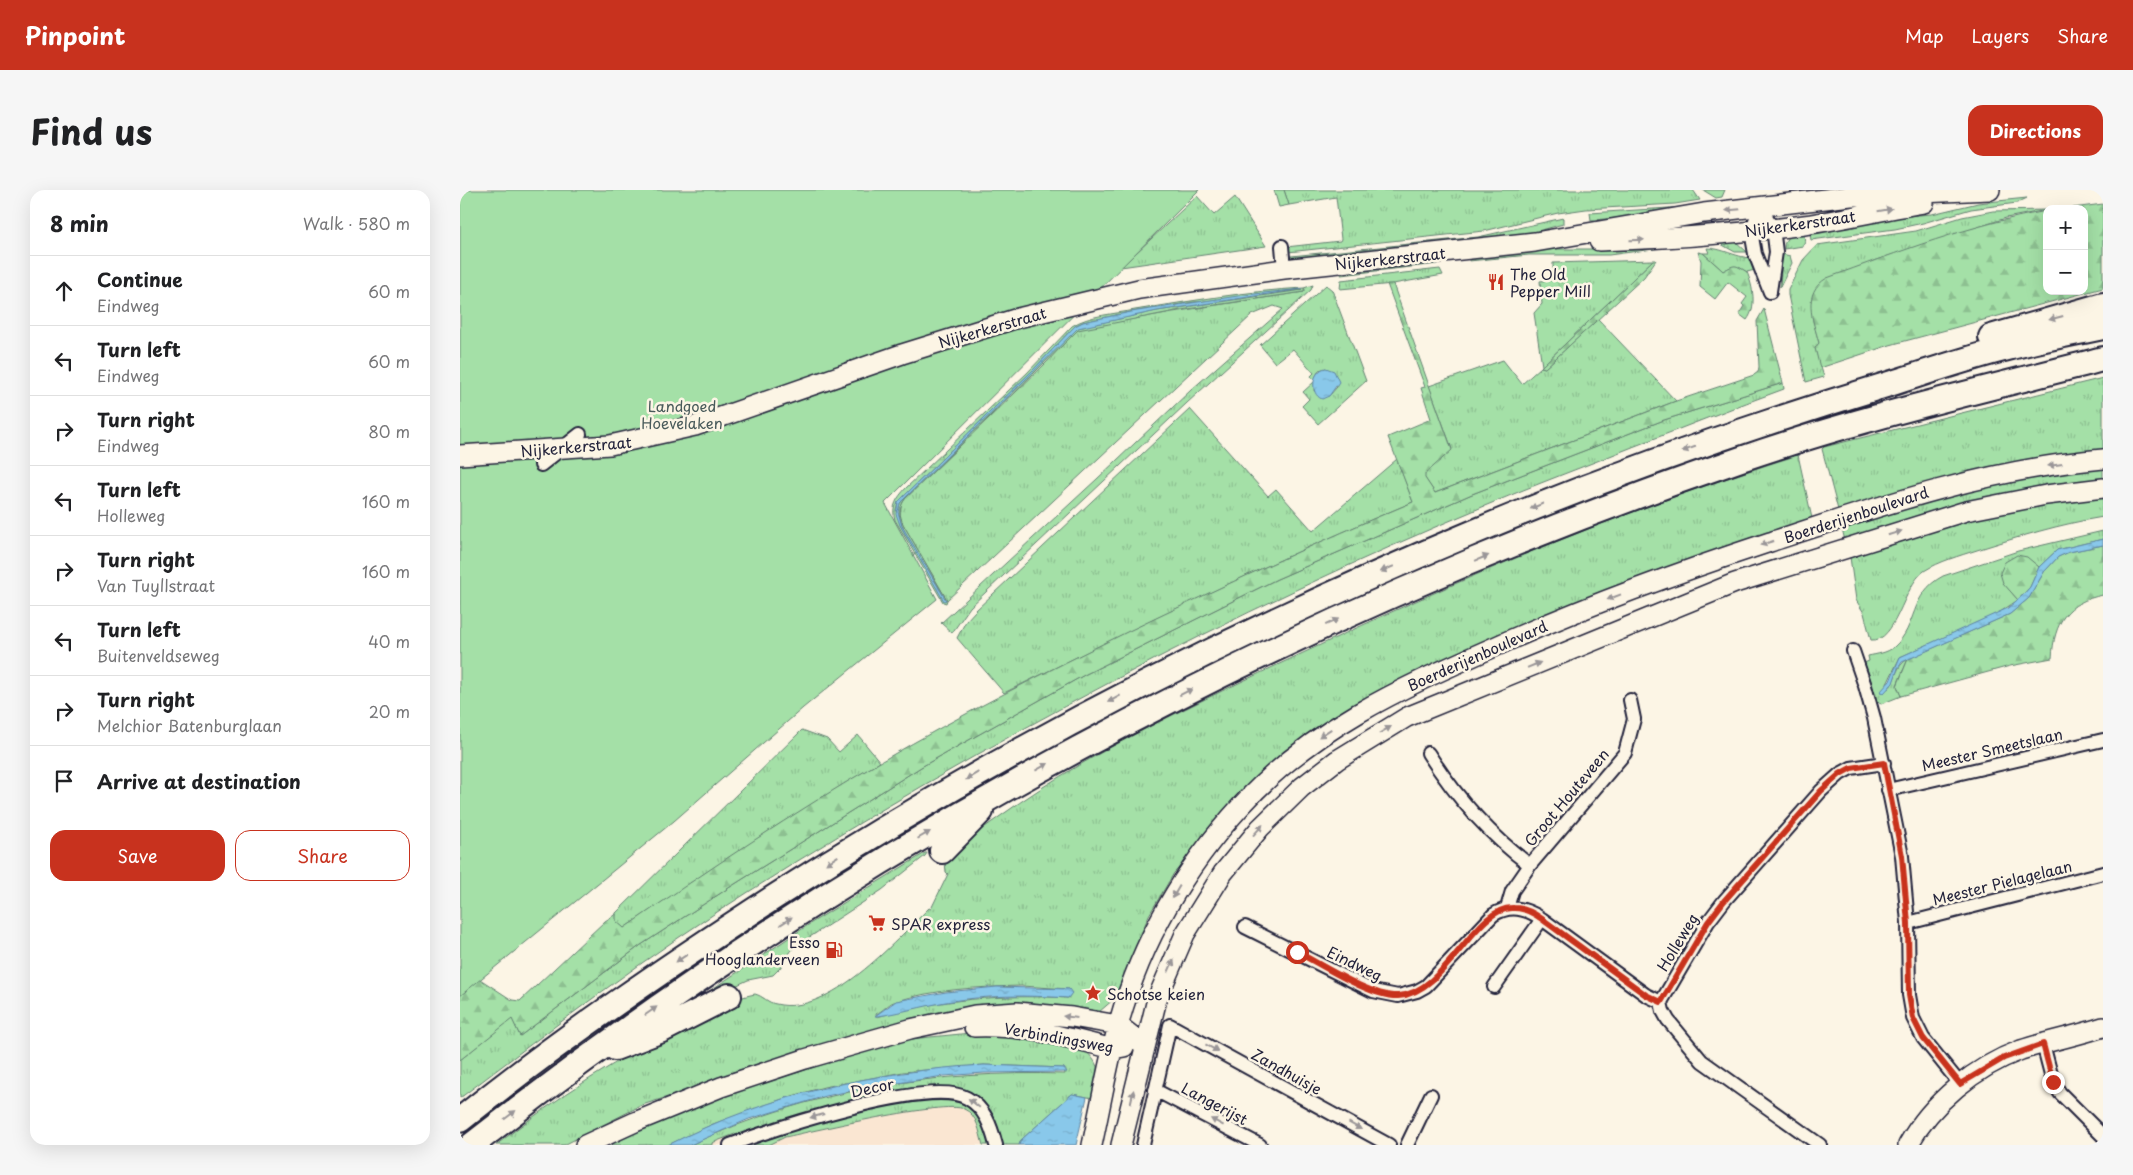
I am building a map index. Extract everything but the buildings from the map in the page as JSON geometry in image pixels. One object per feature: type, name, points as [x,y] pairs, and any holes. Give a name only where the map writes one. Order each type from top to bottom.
[{"type":"highway","points":[[1735,433],[1818,392],[2040,322],[2103,305]]},
{"type":"highway","points":[[460,1120],[619,1001],[718,933],[839,856],[978,773],[1194,658],[1369,576],[1562,495],[1735,433],[2004,349],[2103,327]]},
{"type":"highway","points":[[472,1145],[583,1060],[708,972],[807,907],[999,791],[1074,749],[1232,669],[1382,598],[1578,519],[1739,460],[1830,430],[2103,359]]},
{"type":"highway","points":[[942,851],[999,791]]},
{"type":"highway","points":[[583,1060],[662,1030],[729,996]]},
{"type":"main road","name":"Nijkerkerstraat","points":[[460,455],[560,449],[629,442],[696,426],[902,354],[1018,318],[1139,289],[1284,269],[1536,242],[1704,213],[1851,196],[1990,190]]},
{"type":"main road","name":"Nijkerkerstraat","points":[[1536,242],[1669,239],[1751,231],[1805,224],[2003,190]]},
{"type":"main road","name":"Boerderijenboulevard","points":[[1092,1145],[1118,1025],[1151,937],[1180,885],[1203,852],[1242,804],[1264,782],[1318,738],[1405,686],[1533,629],[1706,563],[1921,493],[2003,473],[2103,459]]},
{"type":"main road","name":"Boerderijenboulevard","points":[[1121,1145],[1156,999],[1185,934],[1222,873],[1243,847],[1302,786],[1337,760],[1407,717],[1735,583],[1820,555],[1976,509],[2046,494],[2103,488]]},
{"type":"main road","name":"Verbindingsweg","points":[[585,1145],[635,1122],[721,1087],[805,1059],[975,1014],[1017,1012],[1072,1017],[1118,1025],[1144,1045]]},
{"type":"main road","name":"Verbindingsweg","points":[[910,1030],[995,1026],[1038,1031],[1113,1049],[1144,1045]]},
{"type":"main road","points":[[1908,1145],[1924,1122],[1960,1084],[2004,1058],[2043,1044],[2103,1027]]},
{"type":"street","points":[[1760,208],[1773,228],[1776,252],[1770,292],[1755,254],[1751,231],[1760,208]]},
{"type":"street","points":[[1282,246],[1284,269]]},
{"type":"street","points":[[541,464],[580,434]]},
{"type":"street","points":[[1853,651],[1866,686],[1884,763],[1902,856],[1908,923],[1909,995],[1913,1018],[1923,1038],[1960,1084]]},
{"type":"street","name":"Groot Houteveen","points":[[1507,908],[1512,891],[1530,865],[1625,753],[1634,719],[1630,700]]},
{"type":"street","name":"Meester Smeetslaan","points":[[1888,790],[2103,740]]},
{"type":"street","points":[[1428,753],[1451,787],[1483,825],[1506,847],[1530,865]]},
{"type":"street","name":"Holleweg","points":[[1661,1002],[1708,922],[1724,901],[1821,791],[1840,774],[1851,768],[1884,763]]},
{"type":"street","name":"Meester Pielagelaan","points":[[1908,923],[2103,873]]},
{"type":"street","points":[[1507,908],[1524,910],[1542,919],[1646,995],[1661,1002],[1668,1020],[1702,1061],[1820,1145]]},
{"type":"street","name":"Eindweg","points":[[1245,927],[1373,991],[1398,996],[1417,991],[1426,986],[1489,918],[1507,908]]},
{"type":"street","points":[[1494,987],[1542,919]]},
{"type":"street","name":"Zandhuisje","points":[[1155,1090],[1170,1025],[1389,1145]]},
{"type":"street","points":[[2043,1044],[2056,1087],[2103,1136]]},
{"type":"street","points":[[1143,1145],[1155,1090]]},
{"type":"street","name":"Langerijst","points":[[1155,1090],[1260,1145]]},
{"type":"street","name":"Decor","points":[[730,1145],[799,1121],[836,1111],[910,1096],[948,1092],[966,1097],[979,1106],[987,1117],[996,1145]]},
{"type":"street","points":[[1407,1145],[1431,1095]]},
{"type":"shaded area","points":[[991,1069],[1025,1145],[681,1145]]},
{"type":"green space","name":"Landgoed Hoevelaken","points":[[460,190],[1199,190],[885,503],[937,599],[803,708],[674,821],[460,996]]},
{"type":"green space","points":[[1274,190],[1284,190],[1289,205],[1279,207]]},
{"type":"green space","points":[[1284,190],[1693,190],[1700,200],[1675,204],[1586,209],[1558,213],[1484,231],[1288,252],[1286,247],[1340,241],[1341,239],[1336,197],[1289,205]]},
{"type":"green space","points":[[1703,190],[1725,190],[1722,197],[1716,198]]},
{"type":"green space","points":[[1197,196],[1214,215],[1235,197],[1266,246],[1121,267]]},
{"type":"green space","points":[[2027,198],[2017,203],[1971,209],[1895,229],[1811,240],[1809,228],[1855,220],[1932,214],[1978,203]]},
{"type":"green space","points":[[2103,204],[2103,288],[2088,292],[2088,250],[2088,206]]},
{"type":"green space","points":[[1700,206],[1647,216],[1591,220],[1590,213]]},
{"type":"green space","points":[[2043,210],[2006,218],[1873,261],[1812,316],[1819,343],[1815,348],[1824,377],[1806,382],[1788,290],[1803,260],[1817,245],[1916,231],[1962,217],[1993,211]]},
{"type":"green space","points":[[2043,212],[2043,295],[2077,295],[1890,345],[1820,368],[1815,348],[1819,343],[1811,308],[1811,299],[1819,284],[1827,278],[1908,249],[1963,231]]},
{"type":"green space","points":[[1563,218],[1563,224],[1524,235],[1294,260],[1291,256],[1478,237]]},
{"type":"green space","points":[[1803,229],[1805,242],[1803,246],[1784,249],[1787,238]]},
{"type":"green space","points":[[1734,240],[1747,252],[1735,252],[1719,243]]},
{"type":"green space","points":[[1660,244],[1661,248],[1609,255],[1529,255],[1469,261],[1469,257],[1547,249],[1605,249]]},
{"type":"green space","points":[[1707,248],[1751,258],[1755,270],[1747,272],[1735,267],[1723,271],[1703,253],[1709,253]]},
{"type":"green space","points":[[1698,252],[1703,253],[1723,271],[1735,266],[1747,272],[1751,284],[1753,303],[1747,320],[1739,314],[1744,306],[1742,304],[1747,297],[1728,282],[1715,299],[1700,287],[1701,261]]},
{"type":"green space","points":[[1782,254],[1790,256],[1792,263],[1780,287]]},
{"type":"green space","points":[[1653,260],[1542,366],[1534,313],[1542,304],[1540,281],[1553,280],[1553,263]]},
{"type":"green space","points":[[1653,260],[1656,260],[1644,277],[1545,368],[1541,367]]},
{"type":"green space","points":[[1435,262],[1437,264],[1341,275],[1343,271]]},
{"type":"green space","points":[[1440,269],[1443,275],[1393,284],[1340,289],[1341,280]]},
{"type":"green space","points":[[1387,284],[1393,284],[1452,450],[1425,474],[1425,478],[1435,493],[1676,401],[1754,375],[1758,372],[1759,367],[1757,321],[1764,309],[1783,383],[1664,420],[1472,494],[1277,579],[1086,674],[921,767],[727,889],[641,945],[520,1036],[512,1019],[460,1060],[460,966],[512,1000],[520,1001],[605,921],[616,914],[616,921],[624,928],[783,821],[912,744],[1004,694],[1129,631],[1270,565],[1413,502],[1388,437],[1431,419],[1421,388],[1425,387]]},
{"type":"green space","points":[[1313,285],[1311,290],[1187,403],[970,607],[952,633],[941,623],[1191,390],[1283,309],[1274,306],[1252,315],[947,600],[903,524],[900,511],[903,502],[1045,364],[1075,332],[1100,324],[1304,292],[1304,288]]},
{"type":"green space","points":[[1326,285],[1332,290],[1366,381],[1318,424],[1302,406],[1309,399],[1303,392],[1315,381],[1314,391],[1329,396],[1337,387],[1326,368],[1319,370],[1314,380],[1311,376],[1314,373],[1293,349],[1275,363],[1260,345]]},
{"type":"green space","points":[[1304,288],[1305,290],[1304,292],[1181,310],[1078,330],[905,499],[900,511],[903,524],[947,600],[946,603],[943,602],[895,520],[894,511],[896,503],[906,488],[1027,373],[1072,326],[1079,322],[1102,315],[1261,291]],"holes":[[[1302,290],[1157,311],[1080,327],[900,503],[899,514],[907,537],[900,525],[896,510],[898,502],[1033,370],[1075,326],[1083,322],[1131,312],[1188,303]],[[916,551],[934,579],[945,601]]]},
{"type":"green space","points":[[1598,319],[1676,401],[1435,493],[1424,477],[1425,474],[1452,449],[1429,386],[1503,360],[1522,384],[1541,367],[1545,368]]},
{"type":"green space","points":[[2103,378],[2103,456],[1838,510],[1822,449],[1824,447]]},
{"type":"green space","points":[[1783,383],[1784,389],[1524,490],[1391,546],[1203,635],[1110,682],[928,783],[838,836],[712,915],[603,991],[460,1098],[460,1060],[512,1018],[520,1036],[641,945],[727,889],[921,767],[1086,674],[1277,579],[1472,494],[1664,420]]},
{"type":"green space","points":[[1190,409],[1268,496],[1276,489],[1313,531],[1397,459],[1413,502],[1258,570],[1004,693],[957,638],[966,621]]},
{"type":"green space","points":[[1798,455],[1813,523],[1375,698],[1191,855],[1174,873],[1149,915],[1114,999],[1099,1012],[1058,1010],[827,1047],[642,1105],[564,1145],[496,1145],[542,1110],[614,1064],[663,1036],[730,1002],[755,994],[776,1004],[796,1005],[817,999],[838,988],[859,974],[929,908],[931,909],[948,874],[945,862],[950,852],[1043,787],[1113,746],[1222,691],[1447,587],[1621,516]],"holes":[[[1021,986],[1069,989],[1068,998],[972,999],[924,1006],[877,1017],[876,1014],[894,1002],[941,991]]]},
{"type":"green space","points":[[2103,463],[2103,484],[1845,541],[1841,524],[1922,497]]},
{"type":"green space","points":[[2103,492],[2103,517],[2055,527],[2008,540],[1936,564],[1924,571],[1910,589],[1887,633],[1880,639],[1871,640],[1864,613],[1856,600],[1849,550],[1931,525]]},
{"type":"green space","points":[[2103,531],[2103,539],[2057,550],[2039,567],[2027,558],[2003,582],[2018,600],[1997,614],[1900,657],[1887,684],[1888,689],[1898,669],[1908,659],[1897,685],[1901,696],[1881,704],[1876,701],[1870,677],[1864,663],[1869,661],[1868,656],[1888,651],[1902,639],[1919,601],[1932,583],[1943,576],[2018,551]]},
{"type":"green space","points":[[2103,545],[2103,595],[2080,603],[2065,616],[2056,634],[2052,658],[2010,666],[1901,696],[1897,686],[1908,659],[2010,614],[2029,598],[2044,572],[2058,557],[2069,552]]},
{"type":"green space","points":[[2017,555],[2027,557],[2039,567],[2030,587],[2018,600],[2003,583],[2000,573],[2005,562]]},
{"type":"green space","points":[[802,730],[827,739],[839,752],[858,735],[880,762],[775,827],[624,928],[615,921],[616,913]]},
{"type":"green space","points":[[927,853],[925,856],[882,890],[793,948],[773,975],[748,980],[675,1014],[811,923]]},
{"type":"green space","points":[[971,1033],[1013,1034],[1085,1051],[1097,1067],[1099,1078],[1098,1099],[1072,1094],[1021,1140],[1019,1145],[1003,1145],[990,1109],[969,1093],[958,1090],[737,1138],[735,1134],[712,1143],[712,1145],[690,1145],[780,1110],[826,1097],[873,1087],[920,1080],[968,1076],[1065,1074],[1064,1068],[984,1065],[903,1072],[824,1087],[785,1098],[713,1124],[668,1145],[604,1145],[708,1101],[814,1067],[910,1039]]},
{"type":"green space","points":[[940,1098],[962,1104],[974,1111],[982,1124],[989,1145],[983,1145],[977,1124],[972,1115],[964,1109],[952,1107],[906,1112],[849,1123],[785,1137],[769,1145],[747,1145],[801,1125],[885,1105]]},
{"type":"water","points":[[1302,289],[1157,311],[1078,328],[900,503],[898,512],[902,526],[946,600],[944,601],[900,525],[896,514],[898,502],[1033,370],[1075,326],[1083,322],[1131,312],[1245,295]]},
{"type":"water","points":[[1326,368],[1334,371],[1339,382],[1329,396],[1322,399],[1315,392],[1314,382],[1318,373]]},
{"type":"water","points":[[2103,539],[2103,545],[2069,552],[2058,557],[2044,572],[2029,598],[2010,614],[1902,662],[1893,683],[1884,693],[1880,692],[1890,681],[1900,657],[2008,608],[2030,587],[2039,567],[2057,550]]},
{"type":"water","points":[[997,987],[1069,989],[1072,993],[1068,998],[1007,996],[976,998],[875,1016],[896,1001],[946,992]]},
{"type":"water","points":[[984,1065],[1064,1068],[1067,1072],[984,1073],[944,1076],[865,1088],[826,1096],[749,1119],[690,1145],[668,1145],[705,1127],[743,1112],[822,1088],[902,1073]]},
{"type":"water","points":[[1072,1094],[1087,1097],[1076,1145],[1019,1145],[1021,1140]]},
{"type":"place","name":"The Old Pepper Mill","points":[[1496,282]]},
{"type":"place","name":"SPAR express","points":[[877,923]]},
{"type":"place","name":"Esso Hooglanderveen","points":[[834,950]]},
{"type":"place","name":"Schotse keien","points":[[1093,993]]},
{"type":"route","points":[[1297,952],[1373,991],[1385,995],[1398,996],[1409,994],[1426,986],[1493,915],[1507,908],[1514,908],[1532,912],[1646,995],[1661,1002],[1708,922],[1724,901],[1821,791],[1840,774],[1851,768],[1884,763],[1902,856],[1908,923],[1909,995],[1913,1018],[1923,1038],[1960,1084],[1982,1069],[2004,1058],[2043,1044],[2053,1082]]}]
